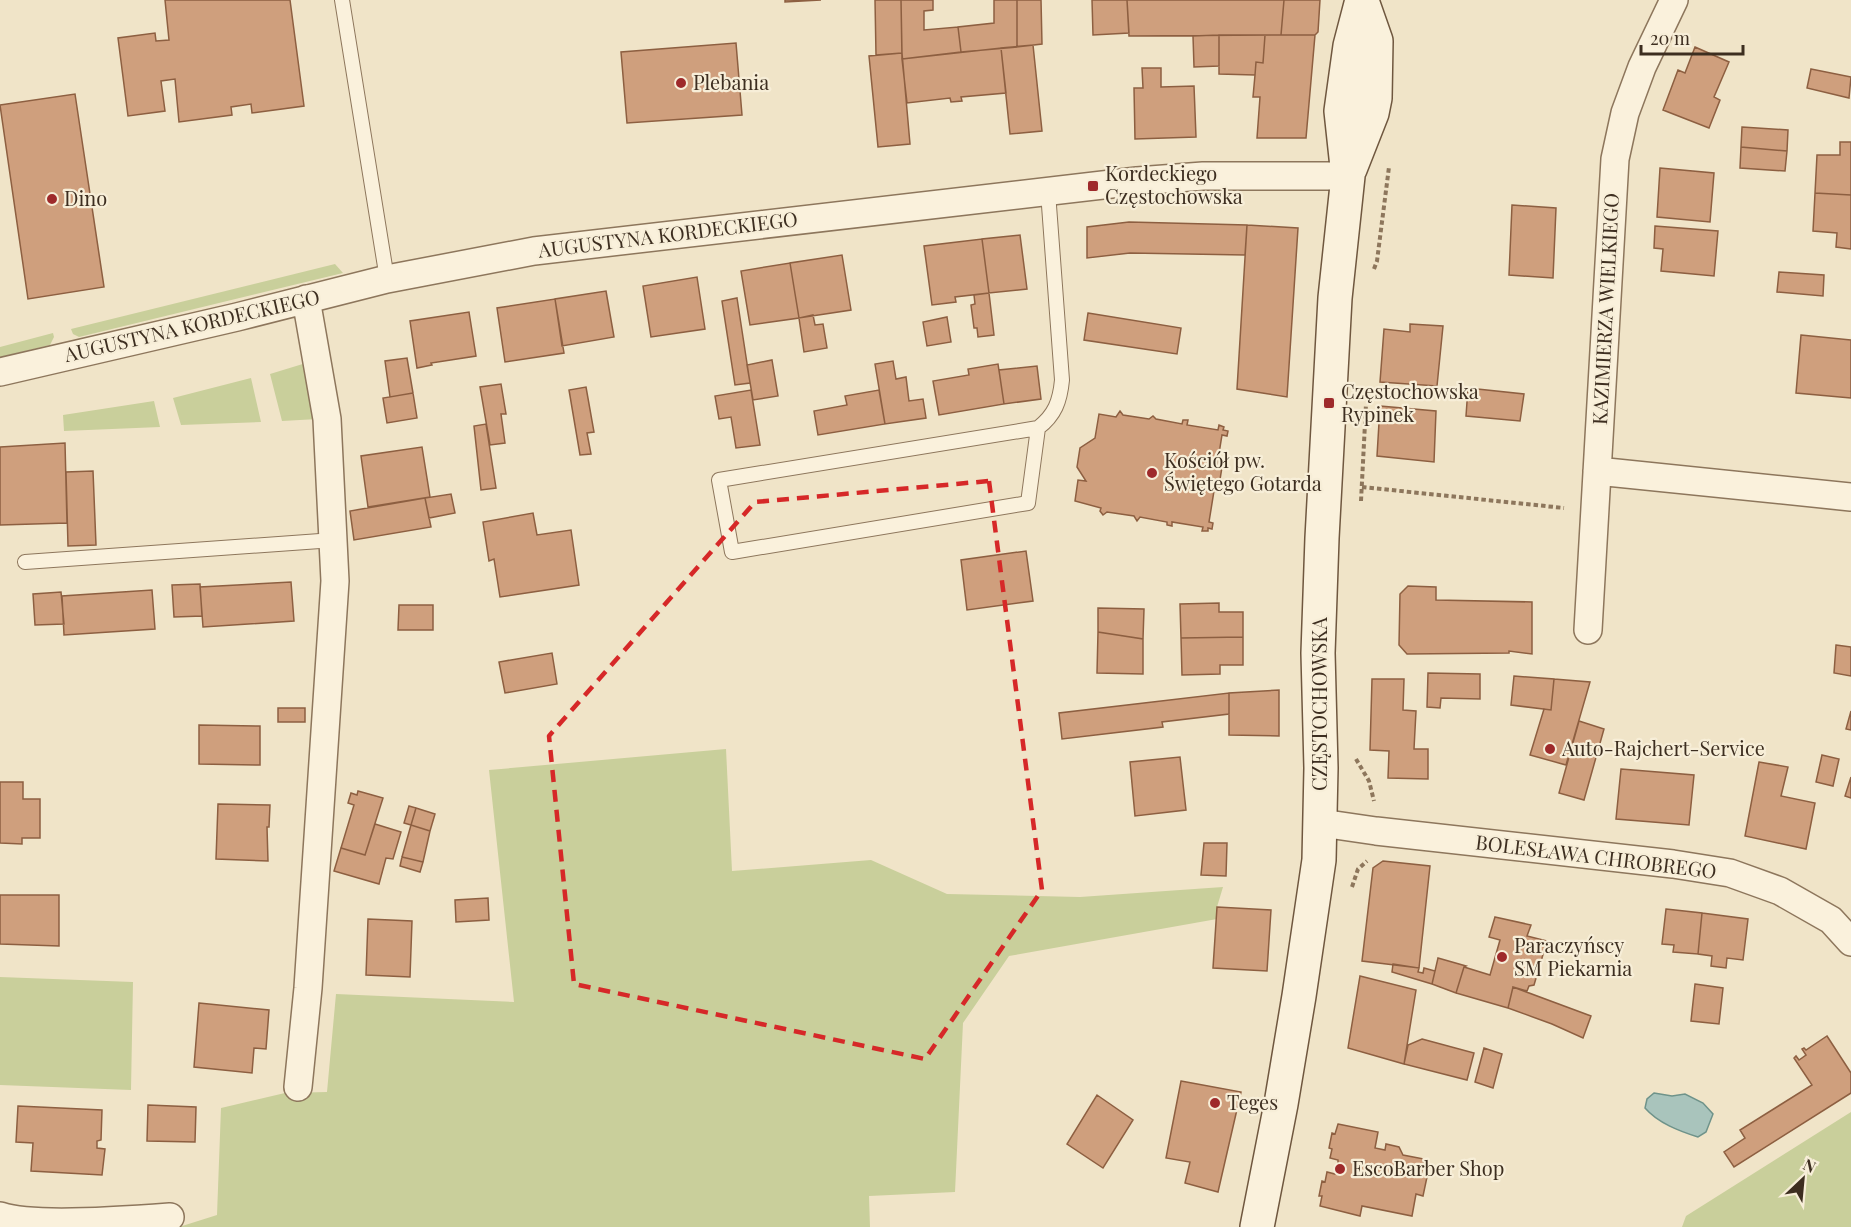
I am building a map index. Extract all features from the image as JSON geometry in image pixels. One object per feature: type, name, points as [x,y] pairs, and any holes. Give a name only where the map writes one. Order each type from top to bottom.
[{"type":"main road","name":"CZĘSTOCHOWSKA","points":[[1257,1227],[1299,996],[1314,899],[1321,823],[1318,653],[1321,576],[1335,298],[1348,176],[1341,111],[1350,46],[1362,0]]},
{"type":"street","name":"KAZIMIERZA WIELKIEGO","points":[[1588,630],[1615,159],[1625,113],[1642,67],[1674,0]]},
{"type":"street","name":"AUGUSTYNA KORDECKIEGO","points":[[0,372],[387,279],[534,250],[1137,181],[1203,176],[1348,176]]},
{"type":"street","points":[[298,1087],[308,988],[333,622],[334,540],[327,419],[306,299]]},
{"type":"street","points":[[1597,471],[1851,497]]},
{"type":"street","name":"BOLESŁAWA CHROBREGO","points":[[1321,823],[1673,864],[1730,873],[1780,891],[1831,920],[1851,942]]},
{"type":"street","points":[[0,1216],[29,1225],[170,1217]]},
{"type":"lane","points":[[342,0],[387,279]]},
{"type":"lane","points":[[1038,428],[1028,503],[732,552],[719,480],[1038,428],[1047,420],[1055,410],[1061,396],[1062,380],[1048,192]]},
{"type":"lane","points":[[25,562],[334,540]]},
{"type":"path","points":[[1372,274],[1377,261],[1390,160]]},
{"type":"path","points":[[1362,487],[1594,511]]},
{"type":"path","points":[[1356,757],[1359,766],[1369,780],[1375,806]]},
{"type":"highlighted area","points":[[989,481],[1042,890],[925,1059],[574,984],[549,736],[755,502]]},
{"type":"green space","points":[[335,264],[343,273],[79,337],[73,334],[71,329]]},
{"type":"green space","points":[[53,333],[54,337],[50,345],[0,357],[0,347]]},
{"type":"green space","points":[[306,363],[318,419],[282,421],[270,374]]},
{"type":"green space","points":[[251,378],[261,422],[181,425],[173,398]]},
{"type":"green space","points":[[154,401],[160,427],[64,431],[63,415]]},
{"type":"green space","points":[[726,749],[732,871],[871,860],[947,894],[1080,897],[1223,887],[1217,907],[1217,919],[1009,956],[963,1023],[955,1192],[869,1196],[870,1227],[179,1227],[217,1215],[221,1108],[285,1093],[327,1092],[336,994],[514,1002],[489,770]]},
{"type":"green space","points":[[0,977],[133,982],[131,1090],[0,1085]]},
{"type":"green space","points":[[1851,1112],[1851,1227],[1682,1227],[1686,1216]]},
{"type":"water","points":[[1654,1093],[1672,1096],[1685,1094],[1703,1103],[1713,1114],[1706,1132],[1698,1137],[1656,1118],[1645,1108],[1647,1099]]},
{"type":"building","points":[[165,0],[290,0],[304,106],[252,113],[251,104],[231,107],[232,115],[179,122],[175,79],[161,81],[165,111],[128,116],[118,38],[155,33],[156,41],[169,40]]},
{"type":"building","points":[[785,0],[821,0],[785,2]]},
{"type":"building","points":[[875,0],[901,0],[902,53],[876,55]]},
{"type":"building","points":[[901,0],[933,0],[933,10],[924,11],[924,30],[958,27],[961,52],[902,59]]},
{"type":"building","points":[[994,0],[1017,0],[1017,47],[961,52],[958,27],[994,23]]},
{"type":"building","points":[[1017,0],[1041,0],[1042,44],[1017,47]]},
{"type":"building","points":[[1092,0],[1127,0],[1129,33],[1093,35]]},
{"type":"building","points":[[1127,0],[1284,0],[1281,35],[1129,36]]},
{"type":"building","points":[[1284,0],[1320,0],[1318,32],[1315,35],[1281,35]]},
{"type":"building","points":[[1219,35],[1219,66],[1194,67],[1193,36]]},
{"type":"building","points":[[1219,35],[1265,35],[1263,63],[1256,62],[1255,75],[1219,74]]},
{"type":"building","points":[[1265,35],[1315,35],[1306,138],[1257,138],[1260,97],[1253,97],[1256,62],[1263,63]]},
{"type":"building","name":"Plebania","points":[[736,43],[742,115],[627,123],[621,52]]},
{"type":"building","points":[[1033,45],[1042,131],[1010,134],[1001,48]]},
{"type":"building","points":[[1695,47],[1729,62],[1714,97],[1720,100],[1709,128],[1663,110],[1678,70],[1685,73]]},
{"type":"building","points":[[1001,48],[1006,93],[961,97],[962,101],[951,102],[950,98],[907,103],[902,59]]},
{"type":"building","points":[[902,53],[910,144],[878,147],[869,56]]},
{"type":"building","points":[[1142,68],[1161,68],[1161,87],[1194,86],[1196,137],[1135,139],[1134,88],[1143,88]]},
{"type":"building","points":[[1811,69],[1851,77],[1849,98],[1807,88]]},
{"type":"building","name":"Dino","points":[[75,94],[104,287],[28,299],[0,105]]},
{"type":"building","points":[[1742,127],[1788,130],[1787,151],[1741,147]]},
{"type":"building","points":[[1840,142],[1851,142],[1851,195],[1815,193],[1817,155],[1840,155]]},
{"type":"building","points":[[1741,147],[1787,151],[1785,171],[1740,168]]},
{"type":"building","points":[[1660,168],[1714,173],[1710,222],[1657,217]]},
{"type":"building","points":[[1815,193],[1851,195],[1851,249],[1836,247],[1837,233],[1813,231]]},
{"type":"building","points":[[1512,205],[1556,208],[1553,278],[1509,275]]},
{"type":"building","points":[[1129,222],[1247,225],[1245,255],[1130,253],[1087,258],[1087,227]]},
{"type":"building","points":[[1247,225],[1298,228],[1287,397],[1237,389]]},
{"type":"building","points":[[1655,226],[1718,231],[1714,276],[1661,271],[1663,249],[1654,248]]},
{"type":"building","points":[[1020,235],[1027,289],[989,293],[982,239]]},
{"type":"building","points":[[982,239],[989,293],[955,297],[956,302],[932,305],[924,246]]},
{"type":"building","points":[[842,255],[851,310],[799,318],[790,263]]},
{"type":"building","points":[[790,263],[799,318],[750,325],[741,271]]},
{"type":"building","points":[[1779,272],[1824,275],[1823,296],[1777,292]]},
{"type":"building","points":[[697,277],[705,329],[651,337],[643,286]]},
{"type":"building","points":[[606,291],[614,337],[562,346],[555,299]]},
{"type":"building","points":[[989,293],[994,335],[978,337],[977,328],[974,328],[971,305],[975,304],[974,295]]},
{"type":"building","points":[[737,298],[750,383],[735,385],[722,301]]},
{"type":"building","points":[[555,299],[564,353],[505,362],[497,308]]},
{"type":"building","points":[[469,312],[476,356],[431,363],[432,365],[417,368],[410,321]]},
{"type":"building","points":[[1088,313],[1181,328],[1177,354],[1084,340]]},
{"type":"building","points":[[813,315],[815,325],[823,324],[827,348],[804,352],[799,318]]},
{"type":"building","points":[[947,317],[951,342],[927,346],[923,322]]},
{"type":"building","points":[[1410,324],[1443,326],[1437,386],[1380,382],[1384,329],[1410,332]]},
{"type":"building","points":[[1801,335],[1851,340],[1851,398],[1796,393]]},
{"type":"building","points":[[407,358],[413,393],[390,397],[385,361]]},
{"type":"building","points":[[772,360],[778,396],[753,400],[747,365]]},
{"type":"building","points":[[893,361],[896,379],[906,377],[909,401],[923,399],[926,418],[885,424],[875,364]]},
{"type":"building","points":[[998,364],[1004,404],[939,415],[933,381],[969,375],[968,369]]},
{"type":"building","points":[[1037,366],[1041,399],[1004,404],[999,370]]},
{"type":"building","points":[[501,384],[506,414],[501,414],[505,443],[490,445],[480,387]]},
{"type":"building","points":[[586,387],[594,432],[587,433],[591,454],[580,455],[569,390]]},
{"type":"building","points":[[1468,388],[1524,394],[1520,421],[1466,416]]},
{"type":"building","points":[[751,390],[760,445],[736,448],[731,417],[719,419],[715,396]]},
{"type":"building","points":[[879,390],[885,424],[818,435],[814,411],[847,405],[845,396]]},
{"type":"building","points":[[413,393],[417,418],[387,423],[383,398]]},
{"type":"building","points":[[1380,406],[1436,411],[1434,462],[1377,456]]},
{"type":"building","name":"Kościół pw. Świętego Gotarda","points":[[1120,411],[1123,415],[1149,419],[1153,416],[1156,419],[1182,424],[1183,420],[1188,420],[1187,425],[1218,430],[1219,425],[1224,427],[1223,430],[1228,431],[1227,436],[1222,435],[1217,466],[1222,467],[1218,492],[1214,491],[1209,522],[1213,523],[1212,529],[1202,531],[1203,527],[1172,522],[1172,526],[1167,525],[1167,522],[1140,517],[1137,521],[1134,516],[1107,512],[1103,515],[1101,508],[1075,501],[1078,480],[1086,481],[1077,467],[1080,448],[1095,438],[1099,414],[1116,417]]},
{"type":"building","points":[[486,424],[496,488],[481,490],[474,426]]},
{"type":"building","points":[[65,443],[67,523],[0,525],[0,447]]},
{"type":"building","points":[[422,447],[430,497],[368,507],[361,456]]},
{"type":"building","points":[[93,471],[96,545],[68,546],[66,472]]},
{"type":"building","points":[[451,494],[455,513],[429,518],[425,498]]},
{"type":"building","points":[[425,498],[431,527],[354,540],[350,511]]},
{"type":"building","points":[[533,513],[537,535],[571,530],[579,585],[500,597],[494,559],[489,561],[483,522]]},
{"type":"building","points":[[1026,551],[1033,601],[967,610],[961,560]]},
{"type":"building","points":[[291,582],[294,621],[203,627],[200,587]]},
{"type":"building","points":[[200,584],[202,616],[174,617],[172,585]]},
{"type":"building","points":[[1408,586],[1436,587],[1436,600],[1532,602],[1532,654],[1509,651],[1509,653],[1407,654],[1399,645],[1400,594]]},
{"type":"building","points":[[152,590],[155,629],[64,635],[62,596]]},
{"type":"building","points":[[61,592],[64,624],[35,625],[33,594]]},
{"type":"building","points":[[1219,603],[1219,612],[1243,612],[1243,637],[1181,638],[1180,604]]},
{"type":"building","points":[[399,605],[433,605],[433,630],[398,630]]},
{"type":"building","points":[[1098,608],[1144,609],[1143,639],[1098,632]]},
{"type":"building","points":[[1098,632],[1143,639],[1143,674],[1097,673]]},
{"type":"building","points":[[1243,637],[1243,665],[1220,665],[1220,674],[1182,675],[1181,638]]},
{"type":"building","points":[[1836,645],[1851,647],[1851,676],[1834,673]]},
{"type":"building","points":[[552,653],[557,684],[505,693],[499,662]]},
{"type":"building","points":[[1428,673],[1480,674],[1480,699],[1441,698],[1440,708],[1427,707]]},
{"type":"building","points":[[1514,676],[1554,679],[1551,710],[1511,705]]},
{"type":"building","points":[[1372,679],[1404,679],[1403,710],[1416,711],[1414,749],[1428,749],[1428,779],[1388,778],[1389,751],[1370,750]]},
{"type":"building","points":[[1554,679],[1590,682],[1566,765],[1530,755],[1544,709],[1551,710]]},
{"type":"building","points":[[1279,690],[1279,736],[1229,735],[1229,693]]},
{"type":"building","points":[[1229,693],[1229,714],[1162,722],[1163,727],[1062,739],[1059,713]]},
{"type":"building","points":[[278,708],[305,708],[305,722],[278,722]]},
{"type":"building","points":[[1851,711],[1851,730],[1846,729]]},
{"type":"building","points":[[1579,721],[1604,729],[1584,800],[1559,793]]},
{"type":"building","points":[[199,725],[260,726],[260,765],[199,764]]},
{"type":"building","points":[[1822,755],[1839,759],[1833,786],[1816,782]]},
{"type":"building","points":[[1180,757],[1186,810],[1135,816],[1130,762]]},
{"type":"building","points":[[1759,762],[1788,767],[1781,796],[1815,803],[1806,849],[1745,836]]},
{"type":"building","points":[[1621,769],[1694,775],[1689,825],[1616,819]]},
{"type":"building","points":[[1851,777],[1851,798],[1845,796]]},
{"type":"building","points":[[0,782],[23,782],[23,799],[40,799],[40,838],[22,838],[22,844],[0,843]]},
{"type":"building","points":[[358,791],[383,798],[365,855],[341,848],[354,805],[348,803],[351,793],[357,795]]},
{"type":"building","points":[[218,804],[270,805],[269,827],[267,827],[268,861],[216,859]]},
{"type":"building","points":[[409,806],[416,808],[411,825],[404,823]]},
{"type":"building","points":[[416,808],[435,814],[430,831],[411,825]]},
{"type":"building","points":[[375,824],[401,832],[393,859],[386,858],[379,884],[334,871],[341,848],[365,855]]},
{"type":"building","points":[[411,825],[430,831],[423,862],[402,857]]},
{"type":"building","points":[[1204,843],[1227,843],[1226,876],[1201,875]]},
{"type":"building","points":[[402,857],[423,862],[420,872],[400,866]]},
{"type":"building","points":[[1383,861],[1430,866],[1419,968],[1362,961],[1373,868]]},
{"type":"building","points":[[0,895],[59,895],[59,946],[0,944]]},
{"type":"building","points":[[488,898],[489,920],[456,922],[455,900]]},
{"type":"building","points":[[1217,907],[1271,910],[1267,971],[1213,968]]},
{"type":"building","points":[[1666,909],[1702,913],[1698,954],[1673,952],[1674,945],[1662,944]]},
{"type":"building","points":[[1702,913],[1748,919],[1743,960],[1727,958],[1726,968],[1711,966],[1712,956],[1698,954]]},
{"type":"building","points":[[1495,917],[1531,925],[1527,936],[1547,941],[1534,985],[1529,986],[1527,991],[1513,987],[1508,1008],[1456,993],[1464,967],[1490,975],[1500,940],[1489,937]]},
{"type":"building","points":[[368,919],[412,921],[410,977],[366,975]]},
{"type":"building","points":[[1438,958],[1466,966],[1456,993],[1432,984]]},
{"type":"building","points":[[1393,964],[1419,968],[1418,972],[1423,973],[1424,968],[1435,971],[1432,984],[1392,972]]},
{"type":"building","points":[[1360,976],[1416,990],[1404,1064],[1348,1048]]},
{"type":"building","points":[[1695,984],[1723,988],[1719,1024],[1691,1021]]},
{"type":"building","points":[[1513,987],[1591,1016],[1583,1038],[1508,1008]]},
{"type":"building","points":[[199,1003],[269,1010],[266,1049],[254,1048],[252,1073],[194,1067]]},
{"type":"building","points":[[1827,1036],[1851,1073],[1851,1093],[1734,1167],[1724,1152],[1745,1138],[1740,1130],[1812,1085],[1794,1058],[1796,1056],[1799,1060],[1806,1055],[1802,1049],[1806,1050]]},
{"type":"building","points":[[1422,1039],[1474,1053],[1467,1080],[1404,1064],[1408,1045]]},
{"type":"building","points":[[1484,1048],[1502,1054],[1493,1088],[1475,1082]]},
{"type":"building","points":[[1181,1081],[1241,1092],[1218,1192],[1185,1183],[1190,1162],[1166,1158]]},
{"type":"building","points":[[1097,1095],[1133,1120],[1103,1168],[1067,1144]]},
{"type":"building","points":[[148,1105],[196,1107],[195,1142],[147,1141]]},
{"type":"building","points":[[18,1106],[102,1110],[101,1140],[97,1141],[97,1148],[105,1149],[102,1175],[31,1171],[33,1143],[16,1142]]},
{"type":"building","points":[[1338,1124],[1378,1132],[1375,1148],[1385,1150],[1386,1144],[1399,1147],[1403,1155],[1424,1159],[1421,1175],[1427,1177],[1423,1196],[1416,1194],[1412,1216],[1362,1206],[1360,1216],[1320,1206],[1322,1181],[1325,1182],[1327,1172],[1335,1174],[1338,1167],[1338,1160],[1330,1158],[1332,1149],[1329,1148],[1332,1133],[1335,1134]]},
{"type":"place","name":"Plebania","points":[[681,83]]},
{"type":"place","name":"Kordeckiego Częstochowska","points":[[1093,186]]},
{"type":"place","name":"Dino","points":[[52,199]]},
{"type":"place","name":"Częstochowska Rypinek","points":[[1329,403]]},
{"type":"place","name":"Kościół pw. Świętego Gotarda","points":[[1152,473]]},
{"type":"place","name":"Auto-Rajchert-Service","points":[[1550,749]]},
{"type":"place","name":"Paraczyńscy SM Piekarnia","points":[[1502,957]]},
{"type":"place","name":"Teges","points":[[1215,1103]]},
{"type":"place","name":"EscoBarber Shop","points":[[1340,1169]]}]
